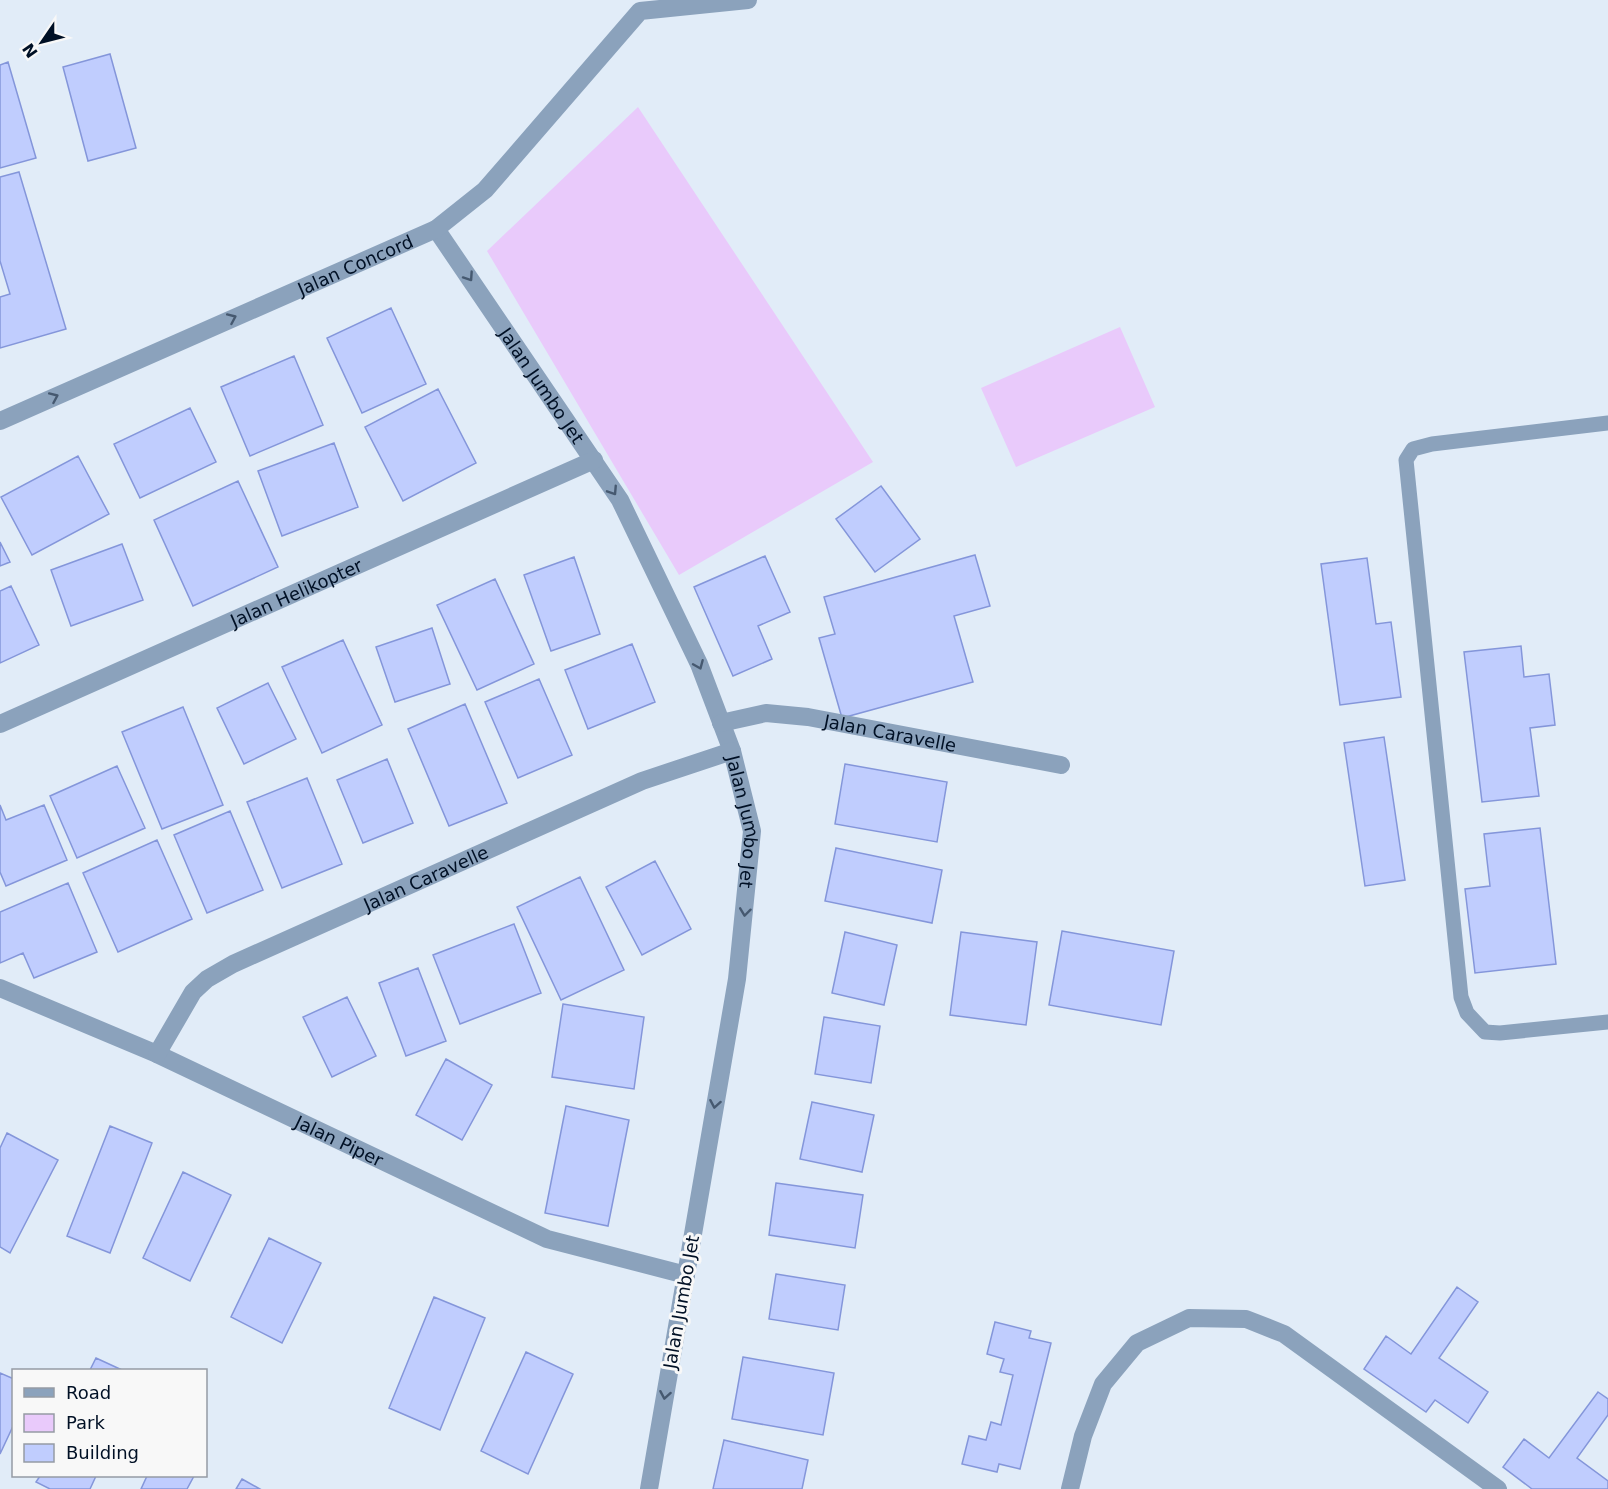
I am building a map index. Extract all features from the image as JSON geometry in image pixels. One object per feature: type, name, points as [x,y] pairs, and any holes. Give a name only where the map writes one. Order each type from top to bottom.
[{"type":"street","points":[[642,5],[748,0]]},
{"type":"street","name":"Jalan Concord","points":[[0,421],[436,229],[485,190],[642,5]]},
{"type":"street","name":"Jalan Jumbo Jet","points":[[436,229],[620,500],[699,664],[732,751],[752,831],[737,979],[649,1489]]},
{"type":"street","name":"Jalan Helikopter","points":[[0,724],[594,460]]},
{"type":"street","name":"Jalan Caravelle","points":[[721,723],[766,713],[808,717],[1060,765]]},
{"type":"street","name":"Jalan Caravelle","points":[[157,1054],[193,992],[207,979],[232,964],[642,781],[732,751]]},
{"type":"street","name":"Jalan Piper","points":[[0,988],[157,1054],[547,1239],[686,1275]]},
{"type":"street","points":[[1070,1489],[1083,1436],[1104,1384],[1137,1343],[1189,1318],[1246,1318],[1284,1334],[1498,1489]]},
{"type":"lane","points":[[1608,423],[1432,444],[1413,449],[1406,460],[1461,997],[1467,1013],[1485,1032],[1500,1033],[1608,1022]]},
{"type":"green space","points":[[638,107],[873,462],[679,575],[487,251]]},
{"type":"green space","points":[[1120,327],[1155,407],[1016,467],[981,388]]},
{"type":"building","points":[[110,54],[136,148],[88,161],[63,67]]},
{"type":"building","points":[[8,62],[36,158],[0,168],[0,65]]},
{"type":"building","points":[[19,172],[66,329],[0,348],[0,297],[10,294],[0,261],[0,177]]},
{"type":"building","points":[[391,308],[426,384],[362,413],[327,338]]},
{"type":"building","points":[[294,356],[323,425],[250,456],[221,387]]},
{"type":"building","points":[[438,389],[476,463],[403,501],[365,427]]},
{"type":"building","points":[[190,408],[216,462],[140,498],[114,444]]},
{"type":"building","points":[[334,443],[358,507],[282,536],[258,471]]},
{"type":"building","points":[[78,456],[109,514],[32,555],[1,497]]},
{"type":"building","points":[[238,481],[278,567],[193,606],[154,520]]},
{"type":"building","points":[[881,486],[920,539],[875,572],[836,519]]},
{"type":"building","points":[[0,542],[10,562],[0,566]]},
{"type":"building","points":[[122,544],[143,600],[71,626],[51,570]]},
{"type":"building","points":[[975,555],[990,606],[954,616],[973,682],[842,718],[819,638],[835,634],[824,597]]},
{"type":"building","points":[[765,556],[790,612],[758,626],[772,659],[733,676],[694,587]]},
{"type":"building","points":[[574,557],[600,634],[551,651],[524,575]]},
{"type":"building","points":[[1367,558],[1376,624],[1391,622],[1401,697],[1340,705],[1321,564]]},
{"type":"building","points":[[495,579],[534,664],[477,690],[437,605]]},
{"type":"building","points":[[11,586],[39,645],[0,663],[0,591]]},
{"type":"building","points":[[432,628],[450,684],[395,702],[376,647]]},
{"type":"building","points":[[343,640],[382,725],[322,753],[282,667]]},
{"type":"building","points":[[632,644],[655,702],[588,729],[565,670]]},
{"type":"building","points":[[1521,646],[1524,677],[1549,674],[1555,725],[1530,728],[1539,796],[1482,802],[1464,652]]},
{"type":"building","points":[[539,679],[572,755],[518,778],[485,702]]},
{"type":"building","points":[[268,683],[296,739],[244,764],[217,708]]},
{"type":"building","points":[[465,704],[507,803],[449,826],[408,729]]},
{"type":"building","points":[[183,707],[223,805],[162,829],[122,732]]},
{"type":"building","points":[[1384,737],[1405,880],[1365,886],[1344,743]]},
{"type":"building","points":[[387,759],[413,823],[363,843],[337,780]]},
{"type":"building","points":[[845,764],[947,782],[937,842],[835,824]]},
{"type":"building","points":[[117,766],[145,828],[77,858],[50,796]]},
{"type":"building","points":[[307,778],[342,864],[282,888],[247,802]]},
{"type":"building","points":[[0,805],[6,820],[44,805],[67,860],[6,886],[0,872]]},
{"type":"building","points":[[230,811],[263,890],[207,913],[174,835]]},
{"type":"building","points":[[1540,828],[1556,964],[1475,973],[1465,889],[1490,886],[1484,834]]},
{"type":"building","points":[[157,840],[192,919],[118,952],[83,873]]},
{"type":"building","points":[[836,848],[942,870],[932,923],[825,901]]},
{"type":"building","points":[[655,861],[691,929],[642,955],[606,887]]},
{"type":"building","points":[[580,877],[624,970],[561,1000],[517,907]]},
{"type":"building","points":[[68,883],[97,952],[34,978],[23,953],[0,963],[0,912]]},
{"type":"building","points":[[514,924],[541,993],[460,1024],[433,955]]},
{"type":"building","points":[[1062,931],[1174,951],[1161,1025],[1049,1005]]},
{"type":"building","points":[[845,932],[897,945],[884,1005],[832,993]]},
{"type":"building","points":[[961,932],[1037,942],[1026,1025],[950,1015]]},
{"type":"building","points":[[418,968],[446,1041],[406,1056],[379,983]]},
{"type":"building","points":[[347,997],[376,1056],[332,1077],[303,1017]]},
{"type":"building","points":[[563,1004],[644,1017],[634,1089],[552,1077]]},
{"type":"building","points":[[824,1017],[880,1026],[871,1083],[815,1074]]},
{"type":"building","points":[[446,1059],[492,1085],[462,1140],[416,1115]]},
{"type":"building","points":[[812,1102],[874,1115],[862,1172],[800,1159]]},
{"type":"building","points":[[566,1106],[629,1120],[608,1226],[545,1213]]},
{"type":"building","points":[[110,1126],[152,1143],[110,1253],[67,1236]]},
{"type":"building","points":[[7,1133],[58,1160],[10,1253],[0,1247],[0,1148]]},
{"type":"building","points":[[183,1172],[231,1195],[190,1281],[143,1258]]},
{"type":"building","points":[[776,1183],[863,1195],[855,1248],[769,1235]]},
{"type":"building","points":[[269,1238],[321,1263],[282,1343],[231,1317]]},
{"type":"building","points":[[776,1274],[845,1285],[838,1330],[769,1319]]},
{"type":"building","points":[[1457,1287],[1478,1302],[1439,1358],[1488,1392],[1468,1423],[1435,1400],[1426,1412],[1364,1369],[1386,1336],[1411,1354]]},
{"type":"building","points":[[434,1297],[485,1318],[440,1430],[389,1408]]},
{"type":"building","points":[[995,1322],[1031,1331],[1029,1338],[1051,1343],[1020,1469],[999,1464],[997,1472],[962,1464],[969,1436],[986,1440],[991,1422],[1001,1425],[1013,1375],[1000,1372],[1004,1359],[987,1354]]},
{"type":"building","points":[[526,1352],[573,1374],[528,1474],[481,1451]]},
{"type":"building","points":[[743,1357],[834,1373],[823,1435],[732,1419]]},
{"type":"building","points":[[96,1358],[120,1369],[90,1369]]},
{"type":"building","points":[[0,1373],[12,1378],[12,1428],[0,1454]]},
{"type":"building","points":[[1598,1392],[1608,1399],[1608,1415],[1577,1458],[1608,1481],[1608,1489],[1532,1489],[1503,1467],[1524,1439],[1549,1458]]},
{"type":"building","points":[[724,1440],[808,1460],[802,1489],[713,1489]]},
{"type":"building","points":[[39,1477],[96,1477],[90,1489],[50,1489],[36,1482]]},
{"type":"building","points":[[147,1477],[193,1477],[187,1489],[141,1489]]},
{"type":"building","points":[[242,1479],[260,1489],[236,1489]]}]
